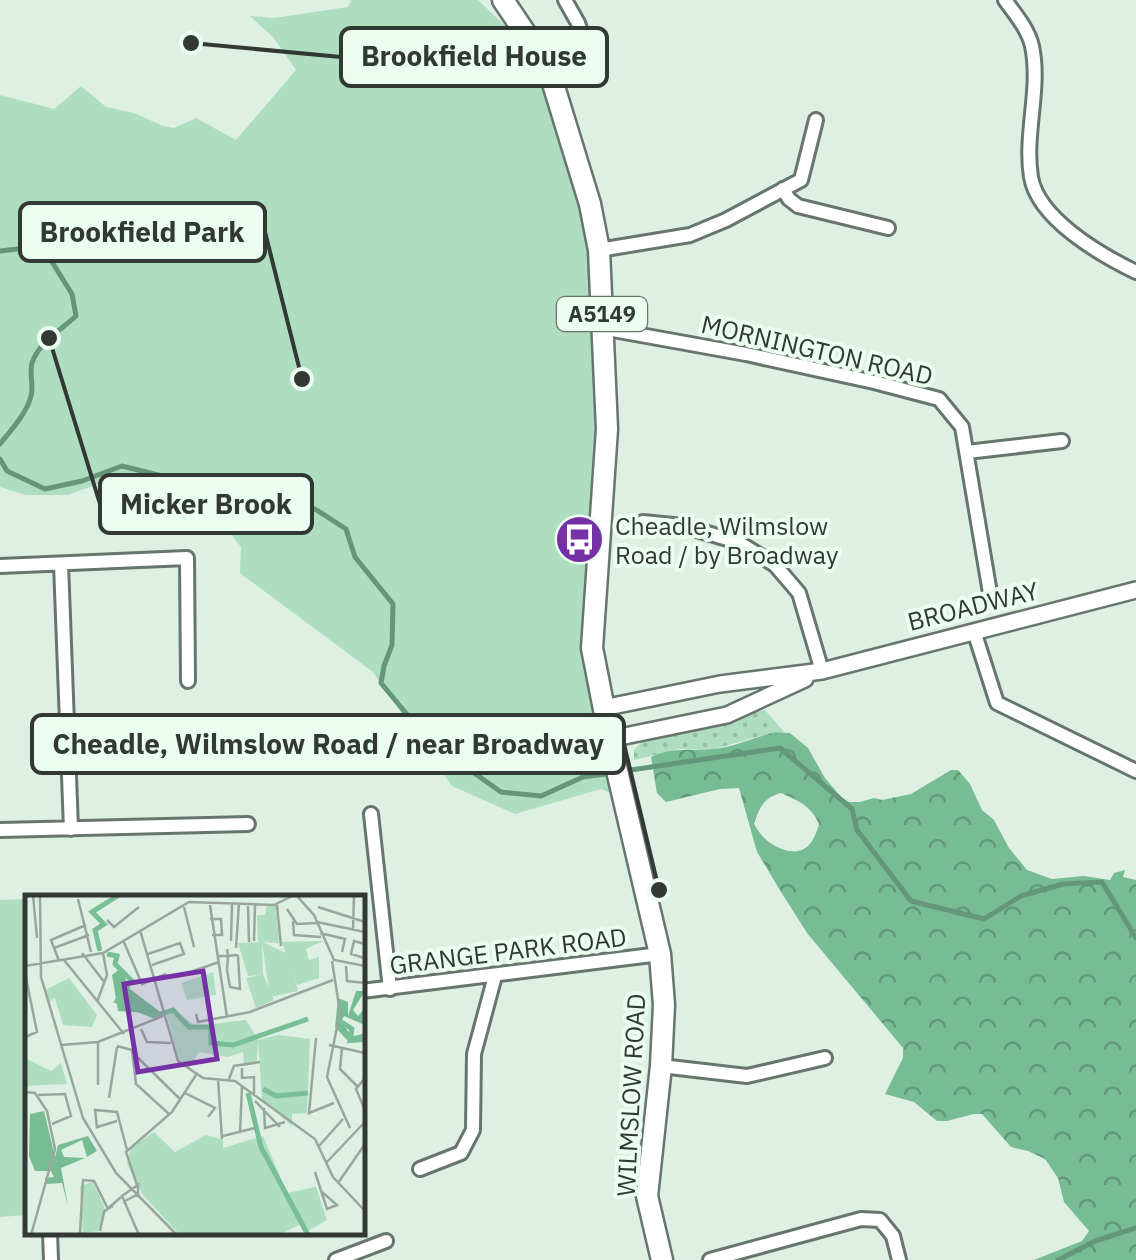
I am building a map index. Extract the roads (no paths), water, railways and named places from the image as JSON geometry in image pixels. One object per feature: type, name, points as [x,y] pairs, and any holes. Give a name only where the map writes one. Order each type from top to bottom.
[{"type":"main road","name":"WILMSLOW ROAD","points":[[506,1],[548,67],[590,204],[598,250],[607,430],[592,648],[660,954],[664,1005],[647,1196],[662,1260]]},
{"type":"street","points":[[565,0],[582,32],[592,67]]},
{"type":"street","points":[[1004,0],[1021,22],[1032,46],[1031,179],[1040,199],[1062,224],[1106,258],[1136,272]]},
{"type":"street","points":[[598,250],[690,235],[801,180],[816,120]]},
{"type":"street","points":[[783,189],[798,206],[888,228]]},
{"type":"street","name":"MORNINGTON ROAD","points":[[602,328],[746,354],[938,399],[962,427],[990,593]]},
{"type":"street","points":[[967,452],[1062,441]]},
{"type":"street","points":[[644,522],[683,526],[738,542],[775,565],[799,593],[822,671]]},
{"type":"street","points":[[0,566],[187,558],[188,681]]},
{"type":"street","points":[[61,564],[72,829]]},
{"type":"street","name":"BROADWAY","points":[[603,708],[720,684],[822,671],[1136,590]]},
{"type":"street","points":[[974,631],[997,703],[1136,771]]},
{"type":"street","name":"BROADWAY","points":[[612,747],[727,715],[822,671]]},
{"type":"street","points":[[371,814],[390,988]]},
{"type":"street","points":[[0,830],[248,824]]},
{"type":"street","name":"GRANGE PARK ROAD","points":[[365,991],[660,954]]},
{"type":"street","points":[[420,1169],[461,1152],[473,1130],[474,1054],[495,976]]},
{"type":"street","points":[[660,1066],[747,1076],[824,1058]]},
{"type":"street","points":[[714,1259],[861,1219],[880,1220],[893,1236],[899,1260]]},
{"type":"street","points":[[50,1235],[51,1260]]},
{"type":"street","points":[[336,1260],[386,1240]]},
{"type":"waterway","points":[[0,251],[42,246],[72,294],[76,316],[35,356],[29,402],[0,444]]},
{"type":"waterway","points":[[0,459],[7,471],[45,489],[122,466],[271,503],[315,509],[346,529],[355,557],[393,604],[392,645],[381,683],[429,741],[501,792],[541,796],[583,777],[613,773]]},
{"type":"waterway","points":[[624,771],[780,748],[852,809],[857,830],[911,901],[984,919],[1021,896],[1063,884],[1102,882],[1136,938]]},
{"type":"waterway","points":[[1058,1260],[1095,1241],[1136,1228]]},
{"type":"place","name":"Brookfield House","points":[[191,43]]},
{"type":"place","name":"Micker Brook","points":[[49,338]]},
{"type":"place","name":"Brookfield Park","points":[[302,379]]},
{"type":"place","name":"Cheadle, Wilmslow Road / by Broadway","points":[[580,540]]},
{"type":"place","name":"Cheadle, Wilmslow Road / near Broadway","points":[[659,890]]}]
